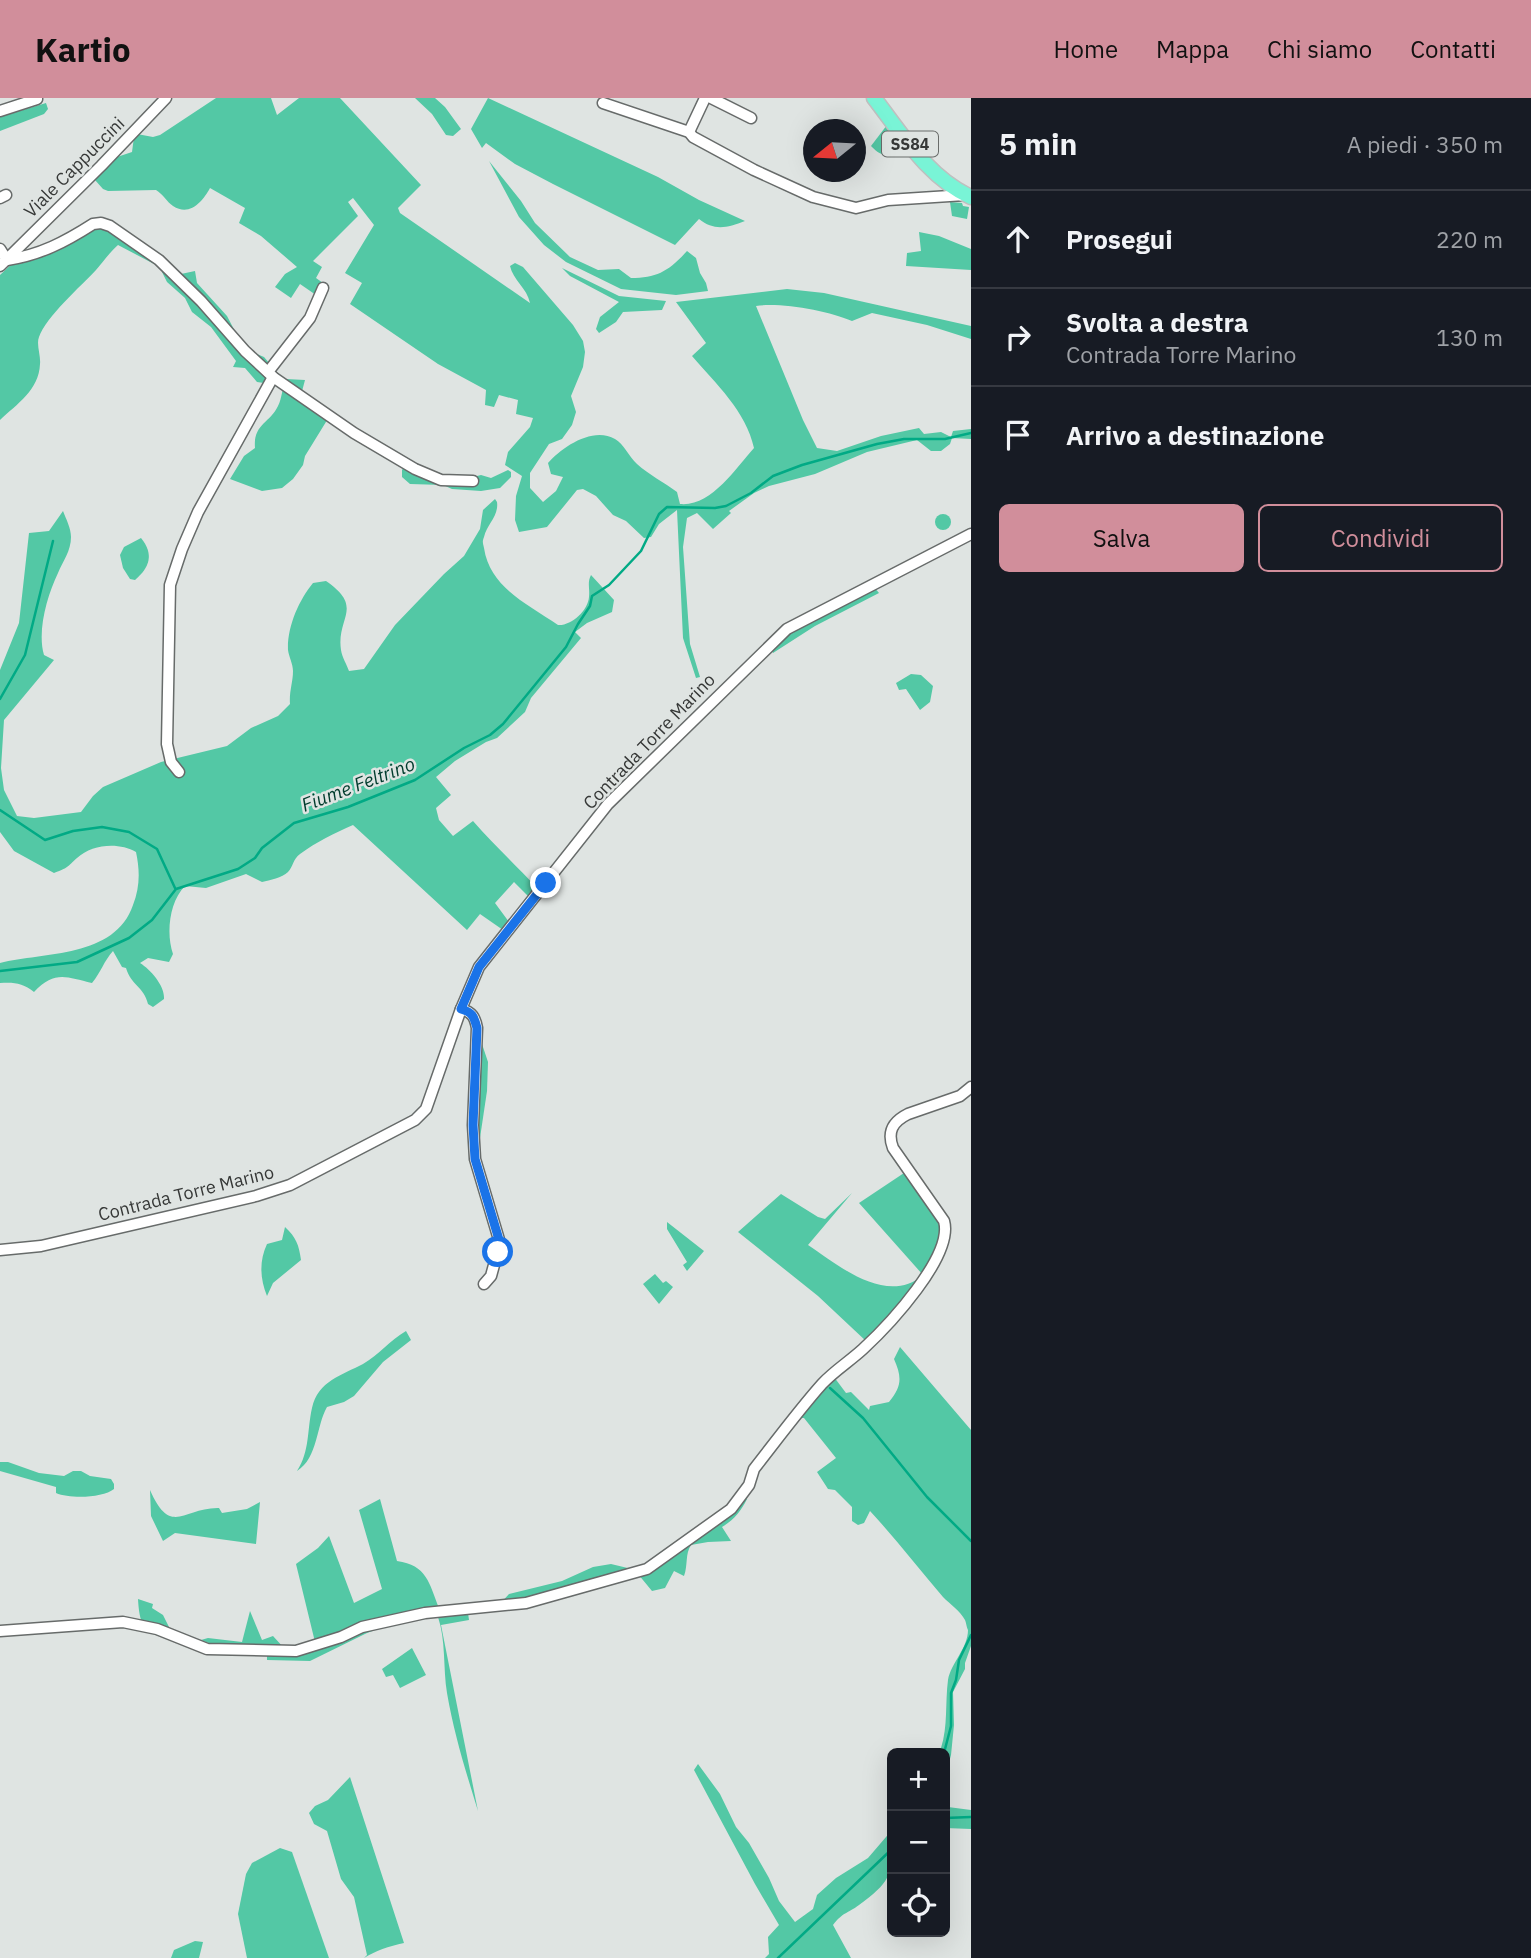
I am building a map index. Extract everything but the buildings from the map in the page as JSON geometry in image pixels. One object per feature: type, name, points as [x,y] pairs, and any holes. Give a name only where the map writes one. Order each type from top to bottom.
[{"type":"main road","name":"SS84","points":[[874,98],[926,164],[968,196]]},
{"type":"street","name":"Viale Cappuccini","points":[[3,263],[102,166],[166,98]]},
{"type":"street","points":[[689,132],[705,98]]},
{"type":"street","points":[[711,98],[751,118]]},
{"type":"street","points":[[0,111],[37,99]]},
{"type":"street","points":[[603,103],[689,132],[693,137],[754,170],[813,197],[856,208],[888,200],[968,196]]},
{"type":"street","points":[[0,249],[3,263],[44,252],[93,225],[101,223],[110,226],[159,260],[201,301],[245,351],[271,374],[354,433],[415,469],[441,480],[473,481]]},
{"type":"street","points":[[179,772],[171,762],[167,744],[170,586],[181,549],[271,374],[310,318],[323,288]]},
{"type":"street","name":"Contrada Torre Marino","points":[[0,1250],[41,1246],[256,1196],[290,1185],[415,1120],[426,1109],[461,1009],[479,967],[608,804],[787,629],[971,534]]},
{"type":"street","points":[[461,1009],[469,1011],[475,1017],[477,1028],[473,1125],[475,1159],[500,1243],[491,1276],[484,1284]]},
{"type":"street","points":[[0,1631],[123,1622],[157,1629],[207,1649],[296,1651],[341,1637],[362,1627],[425,1613],[526,1603],[647,1569],[731,1509],[749,1485],[754,1469],[823,1383],[867,1345],[925,1280],[945,1243],[947,1231],[944,1221],[893,1148],[889,1138],[890,1130],[900,1117],[960,1096],[971,1087]]},
{"type":"green space","points":[[216,98],[271,98],[277,115],[299,98],[340,98],[421,185],[398,208],[400,213],[530,303],[510,266],[515,263],[523,267],[573,325],[583,341],[585,352],[583,367],[571,396],[576,412],[572,425],[562,439],[549,444],[530,473],[530,488],[543,502],[556,491],[563,477],[551,474],[548,463],[570,445],[588,437],[606,436],[618,441],[646,472],[677,492],[680,504],[691,503],[712,493],[754,448],[737,410],[692,356],[706,343],[676,302],[787,289],[824,293],[971,326],[971,339],[927,325],[872,313],[852,321],[804,308],[756,306],[817,448],[837,451],[881,436],[919,428],[924,434],[941,432],[951,437],[953,431],[971,429],[971,439],[952,438],[950,444],[941,451],[931,451],[917,440],[867,452],[815,474],[769,486],[729,511],[731,513],[713,529],[697,513],[687,518],[683,547],[690,644],[700,677],[696,678],[683,638],[677,510],[659,524],[651,537],[644,538],[626,521],[613,515],[596,496],[583,489],[577,490],[547,527],[519,532],[515,520],[516,496],[522,476],[505,465],[508,452],[530,427],[533,418],[516,414],[518,400],[499,395],[494,407],[485,405],[486,390],[438,364],[350,304],[362,283],[345,273],[374,225],[353,198],[348,202],[358,216],[313,261],[322,267],[316,278],[323,283],[316,295],[300,284],[291,298],[275,287],[285,274],[297,267],[261,236],[239,223],[245,208],[210,188],[200,202],[185,210],[173,206],[156,190],[108,191],[95,180],[117,157],[132,152],[137,134],[153,137],[160,135]]},
{"type":"green space","points":[[415,98],[435,98],[461,129],[453,136],[446,135],[432,114]]},
{"type":"green space","points":[[488,98],[658,177],[745,221],[721,227],[699,219],[675,245],[515,164],[486,143],[482,148],[471,129]]},
{"type":"green space","points":[[46,103],[48,109],[44,114],[0,131],[0,117]]},
{"type":"green space","points":[[887,125],[902,147],[895,154],[883,155],[871,146]]},
{"type":"green space","points":[[489,161],[535,223],[570,257],[598,270],[619,269],[631,278],[640,278],[662,272],[687,251],[696,258],[708,291],[676,295],[621,289],[566,262],[544,245],[519,217]]},
{"type":"green space","points":[[950,202],[969,207],[967,219],[952,216]]},
{"type":"green space","points":[[94,228],[106,228],[156,265],[118,245],[56,311],[43,329],[38,340],[40,364],[36,381],[26,396],[0,420],[0,275],[17,259],[21,263],[49,253]]},
{"type":"green space","points":[[919,232],[939,236],[971,249],[971,270],[906,266],[907,253],[921,251]]},
{"type":"green space","points":[[163,268],[181,274],[195,271],[197,283],[227,316],[240,341],[270,364],[272,372],[264,383],[257,382],[245,368],[233,367],[236,361],[211,327],[192,312],[185,298],[167,282]]},
{"type":"green space","points":[[562,268],[619,296],[666,301],[662,310],[623,312],[616,322],[599,333],[596,329],[600,317],[619,302],[570,276]]},
{"type":"green space","points":[[286,379],[305,380],[301,395],[329,417],[305,456],[303,465],[282,488],[262,491],[230,479],[244,456],[255,448],[259,429],[275,412]]},
{"type":"green space","points":[[411,461],[433,474],[475,481],[477,476],[491,478],[508,470],[511,477],[500,488],[481,491],[452,489],[443,485],[410,484],[402,477],[402,470],[407,462]]},
{"type":"green space","points":[[495,499],[496,512],[483,544],[494,574],[512,594],[558,625],[573,620],[586,607],[591,575],[614,600],[612,612],[587,623],[575,632],[581,638],[531,698],[525,712],[497,738],[455,761],[436,777],[451,795],[436,808],[439,820],[453,836],[473,821],[537,888],[529,897],[514,882],[495,903],[509,922],[503,930],[480,914],[467,930],[353,825],[300,854],[288,872],[279,877],[262,882],[246,874],[206,888],[185,886],[175,901],[170,918],[173,954],[169,962],[148,958],[140,963],[153,974],[164,994],[164,999],[153,1007],[148,1004],[144,994],[113,951],[92,983],[61,977],[48,980],[34,992],[18,984],[0,983],[0,963],[76,950],[111,935],[124,922],[133,905],[139,879],[136,852],[129,849],[98,847],[83,853],[65,868],[54,873],[14,851],[0,832],[0,670],[19,623],[29,533],[49,531],[63,511],[71,537],[68,551],[50,592],[42,625],[44,655],[54,660],[4,720],[1,768],[4,790],[17,816],[34,818],[81,812],[103,787],[161,762],[227,746],[251,728],[278,716],[290,704],[293,671],[288,641],[292,623],[303,597],[313,583],[326,581],[338,590],[344,599],[347,606],[342,629],[342,653],[349,671],[364,669],[395,625],[464,556],[480,529],[483,510]]},
{"type":"green space","points":[[943,514],[949,516],[949,528],[943,530],[937,528],[935,522],[937,516]]},
{"type":"green space","points":[[141,538],[148,549],[147,565],[135,580],[130,579],[123,568],[120,555],[124,547]]},
{"type":"green space","points":[[874,587],[879,593],[815,626],[773,653],[771,648],[790,631]]},
{"type":"green space","points":[[911,674],[921,675],[933,686],[930,702],[920,710],[906,689],[899,690],[896,683]]},
{"type":"green space","points":[[479,1035],[488,1062],[487,1091],[477,1158]]},
{"type":"green space","points":[[907,1171],[944,1224],[944,1236],[939,1251],[916,1286],[867,1342],[818,1296],[738,1232],[781,1194],[825,1219],[852,1193],[808,1245],[864,1280],[894,1286],[909,1283],[923,1275],[859,1203]]},
{"type":"green space","points":[[667,1222],[704,1251],[687,1271],[683,1265],[687,1262],[667,1229]]},
{"type":"green space","points":[[285,1227],[296,1242],[301,1260],[273,1283],[267,1296],[262,1277],[263,1257],[267,1244],[282,1240]]},
{"type":"green space","points":[[655,1274],[663,1283],[666,1281],[673,1287],[659,1304],[643,1284]]},
{"type":"green space","points":[[406,1331],[411,1340],[383,1362],[354,1396],[327,1407],[313,1450],[297,1471],[304,1456],[312,1408],[320,1391],[332,1380],[369,1360]]},
{"type":"green space","points":[[900,1347],[971,1430],[971,1646],[965,1669],[953,1692],[954,1725],[950,1759],[950,1748],[941,1748],[946,1723],[948,1680],[967,1637],[965,1620],[870,1511],[864,1523],[858,1525],[852,1521],[852,1507],[835,1490],[828,1489],[817,1472],[836,1458],[804,1418],[797,1418],[834,1377],[846,1393],[851,1392],[869,1410],[870,1406],[889,1402],[898,1386],[899,1376],[894,1359]]},
{"type":"green space","points":[[0,1462],[8,1462],[39,1473],[64,1476],[73,1471],[81,1471],[90,1476],[111,1479],[114,1489],[95,1496],[62,1495],[56,1493],[56,1487],[0,1471]]},
{"type":"green space","points":[[150,1490],[158,1505],[172,1517],[207,1509],[219,1508],[222,1513],[247,1509],[260,1502],[256,1544],[175,1533],[163,1541],[151,1516]]},
{"type":"green space","points":[[743,1497],[747,1499],[740,1511],[722,1527],[731,1541],[691,1545],[684,1576],[674,1571],[665,1588],[652,1591],[638,1574]]},
{"type":"green space","points":[[380,1499],[397,1561],[421,1571],[439,1608],[353,1626],[315,1642],[296,1564],[329,1536],[354,1603],[382,1589],[359,1510]]},
{"type":"green space","points":[[611,1564],[636,1570],[499,1605],[509,1594],[562,1581],[593,1567]]},
{"type":"green space","points":[[138,1599],[153,1604],[152,1608],[163,1615],[170,1629],[161,1636],[149,1632],[140,1618]]},
{"type":"green space","points":[[250,1611],[262,1640],[273,1636],[284,1648],[214,1645],[201,1640],[208,1638],[242,1642]]},
{"type":"green space","points":[[468,1613],[469,1620],[441,1625],[478,1811],[450,1708],[438,1617],[388,1625],[310,1661],[267,1660],[267,1654],[409,1617]]},
{"type":"green space","points":[[412,1648],[426,1675],[400,1688],[393,1675],[386,1677],[382,1669]]},
{"type":"green space","points":[[698,1764],[720,1794],[736,1827],[749,1843],[769,1878],[779,1901],[795,1922],[813,1909],[817,1895],[836,1878],[868,1858],[887,1836],[885,1881],[871,1896],[842,1915],[833,1925],[851,1958],[765,1958],[769,1954],[768,1937],[779,1925],[694,1770]]},
{"type":"green space","points":[[350,1777],[404,1943],[382,1949],[364,1958],[367,1955],[354,1897],[341,1879],[327,1831],[314,1824],[309,1813],[315,1806],[328,1800]]},
{"type":"green space","points":[[950,1807],[971,1810],[971,1829],[950,1828]]},
{"type":"green space","points":[[280,1848],[292,1852],[329,1958],[247,1958],[238,1914],[246,1874],[252,1863]]},
{"type":"green space","points":[[195,1941],[203,1942],[199,1958],[171,1958],[174,1950]]},
{"type":"waterway","name":"Fiume Feltrino","points":[[0,971],[77,962],[129,938],[152,920],[176,889],[238,869],[255,858],[262,848],[294,823],[348,807],[415,780],[464,748],[490,735],[503,724],[566,647],[590,606],[592,596],[609,585],[641,551],[659,514],[667,507],[726,506],[751,493],[773,476],[802,465],[877,444],[904,439],[945,439],[971,433]]},
{"type":"waterway","points":[[0,699],[25,655],[53,541]]},
{"type":"waterway","points":[[0,810],[45,840],[73,831],[102,827],[129,832],[157,849],[175,888]]},
{"type":"waterway","points":[[830,1388],[863,1418],[927,1497],[971,1541]]},
{"type":"waterway","points":[[945,1748],[951,1726],[951,1693],[959,1660],[971,1635]]},
{"type":"waterway","points":[[950,1818],[971,1817]]},
{"type":"waterway","points":[[778,1958],[887,1854]]},
{"type":"route","points":[[498,1252],[500,1243],[475,1159],[473,1125],[477,1028],[475,1017],[469,1011],[461,1009],[479,967],[546,883]]}]
